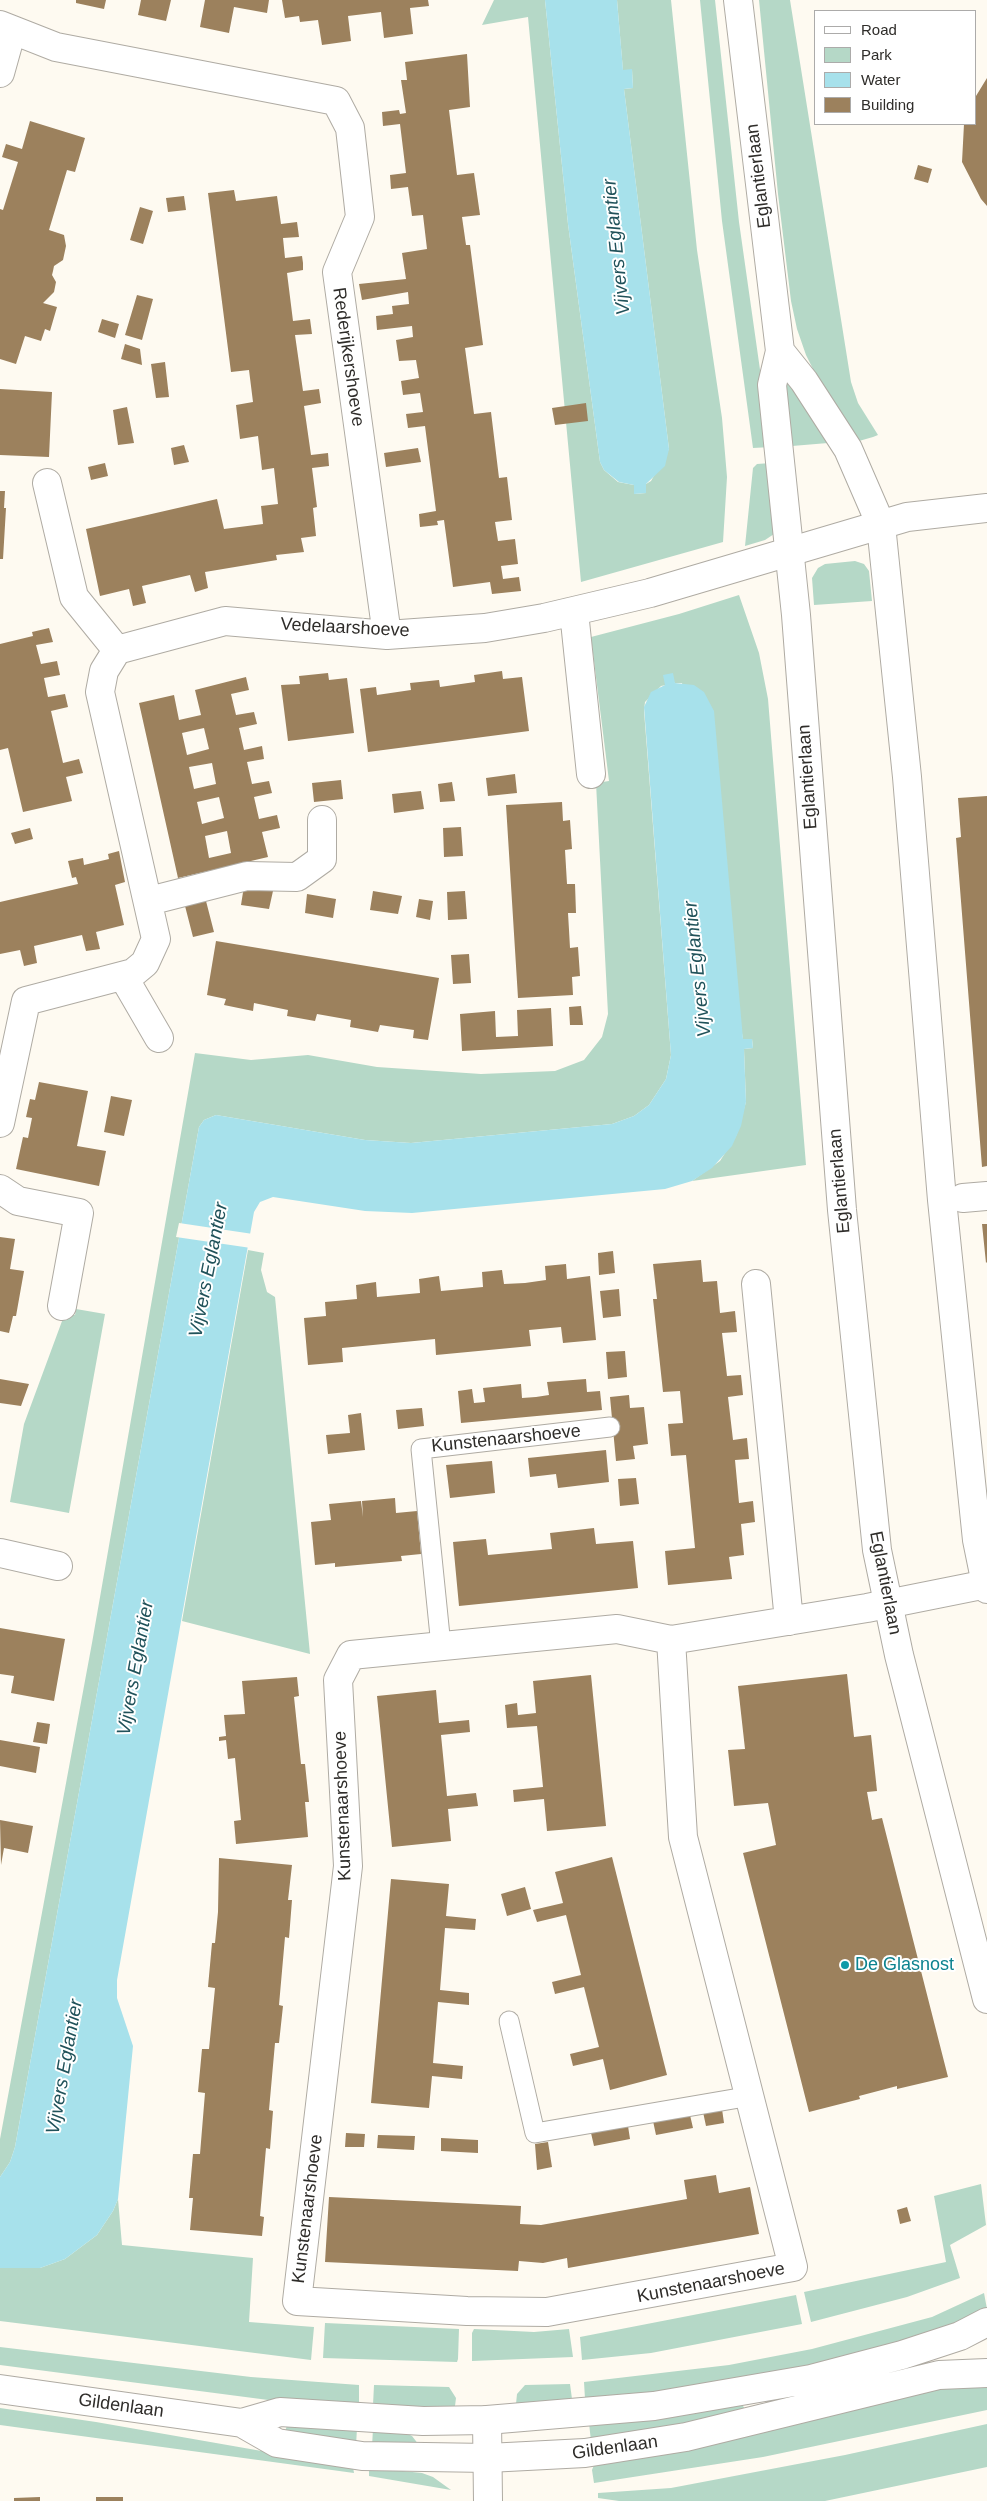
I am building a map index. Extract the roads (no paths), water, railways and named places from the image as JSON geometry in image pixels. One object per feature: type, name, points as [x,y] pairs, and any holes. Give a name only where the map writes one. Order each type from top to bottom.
[{"type":"street","name":"Eglantierlaan","points":[[738,0],[780,351],[772,385],[789,551],[842,1210],[877,1550],[888,1604],[987,1999]]},
{"type":"street","points":[[0,73],[6,27]]},
{"type":"street","name":"Rederijkershoeve","points":[[6,27],[56,47],[336,101],[350,128],[360,217],[337,272],[386,635]]},
{"type":"street","points":[[780,351],[804,381],[848,449],[881,525],[907,777],[943,1207],[977,1540],[987,1586]]},
{"type":"street","points":[[0,1123],[26,1001],[124,976],[145,963],[153,949],[156,932],[100,692],[104,671],[117,650],[74,597],[47,483]]},
{"type":"street","name":"Vedelaarshoeve","points":[[117,650],[225,621],[386,635],[485,628],[574,612],[650,593],[907,517],[935,512],[987,508]]},
{"type":"street","points":[[574,612],[591,774]]},
{"type":"street","points":[[149,901],[247,876],[297,877],[322,859],[322,820]]},
{"type":"street","points":[[124,976],[159,1038]]},
{"type":"street","points":[[0,1189],[18,1201],[78,1213],[62,1306]]},
{"type":"street","points":[[756,1284],[789,1621]]},
{"type":"street","points":[[0,1553],[58,1566]]},
{"type":"street","name":"Kunstenaarshoeve","points":[[671,1640],[684,1837],[793,2267],[547,2312],[467,2311],[297,2301],[348,1866],[338,1680],[351,1655],[617,1629],[671,1640],[987,1586]]},
{"type":"street","name":"Gildenlaan","points":[[242,2423],[280,2412],[423,2421],[486,2420],[654,2406],[811,2379],[902,2355],[960,2336],[987,2322]]},
{"type":"street","name":"Gildenlaan","points":[[0,2389],[242,2423],[277,2443],[362,2456],[488,2458],[585,2454],[686,2438],[939,2375],[987,2373]]},
{"type":"street","points":[[486,2420],[488,2501]]},
{"type":"lane","name":"Kunstenaarshoeve","points":[[441,1646],[421,1449],[610,1428]]},
{"type":"lane","points":[[509,2021],[535,2133],[751,2096]]},
{"type":"water","name":"Vijvers Eglantier","points":[[545,0],[617,0],[623,70],[632,69],[633,88],[624,89],[669,449],[665,466],[646,484],[646,493],[634,494],[634,485],[619,482],[604,470],[600,462],[568,224]]},
{"type":"water","name":"Vijvers Eglantier","points":[[673,673],[675,683],[694,685],[704,692],[714,711],[743,1039],[752,1039],[753,1048],[744,1049],[746,1102],[741,1126],[732,1146],[712,1168],[692,1181],[665,1189],[412,1213],[365,1211],[273,1197],[260,1202],[254,1212],[117,1980],[117,1998],[133,2046],[118,2199],[113,2211],[97,2235],[65,2259],[40,2268],[0,2268],[0,2177],[10,2162],[15,2147],[199,1127],[204,1120],[216,1115],[365,1140],[411,1143],[612,1124],[634,1116],[649,1105],[666,1079],[671,1055],[644,707],[651,692],[665,685],[663,675]]},
{"type":"place","name":"De Glasnost","points":[[845,1965]]}]
